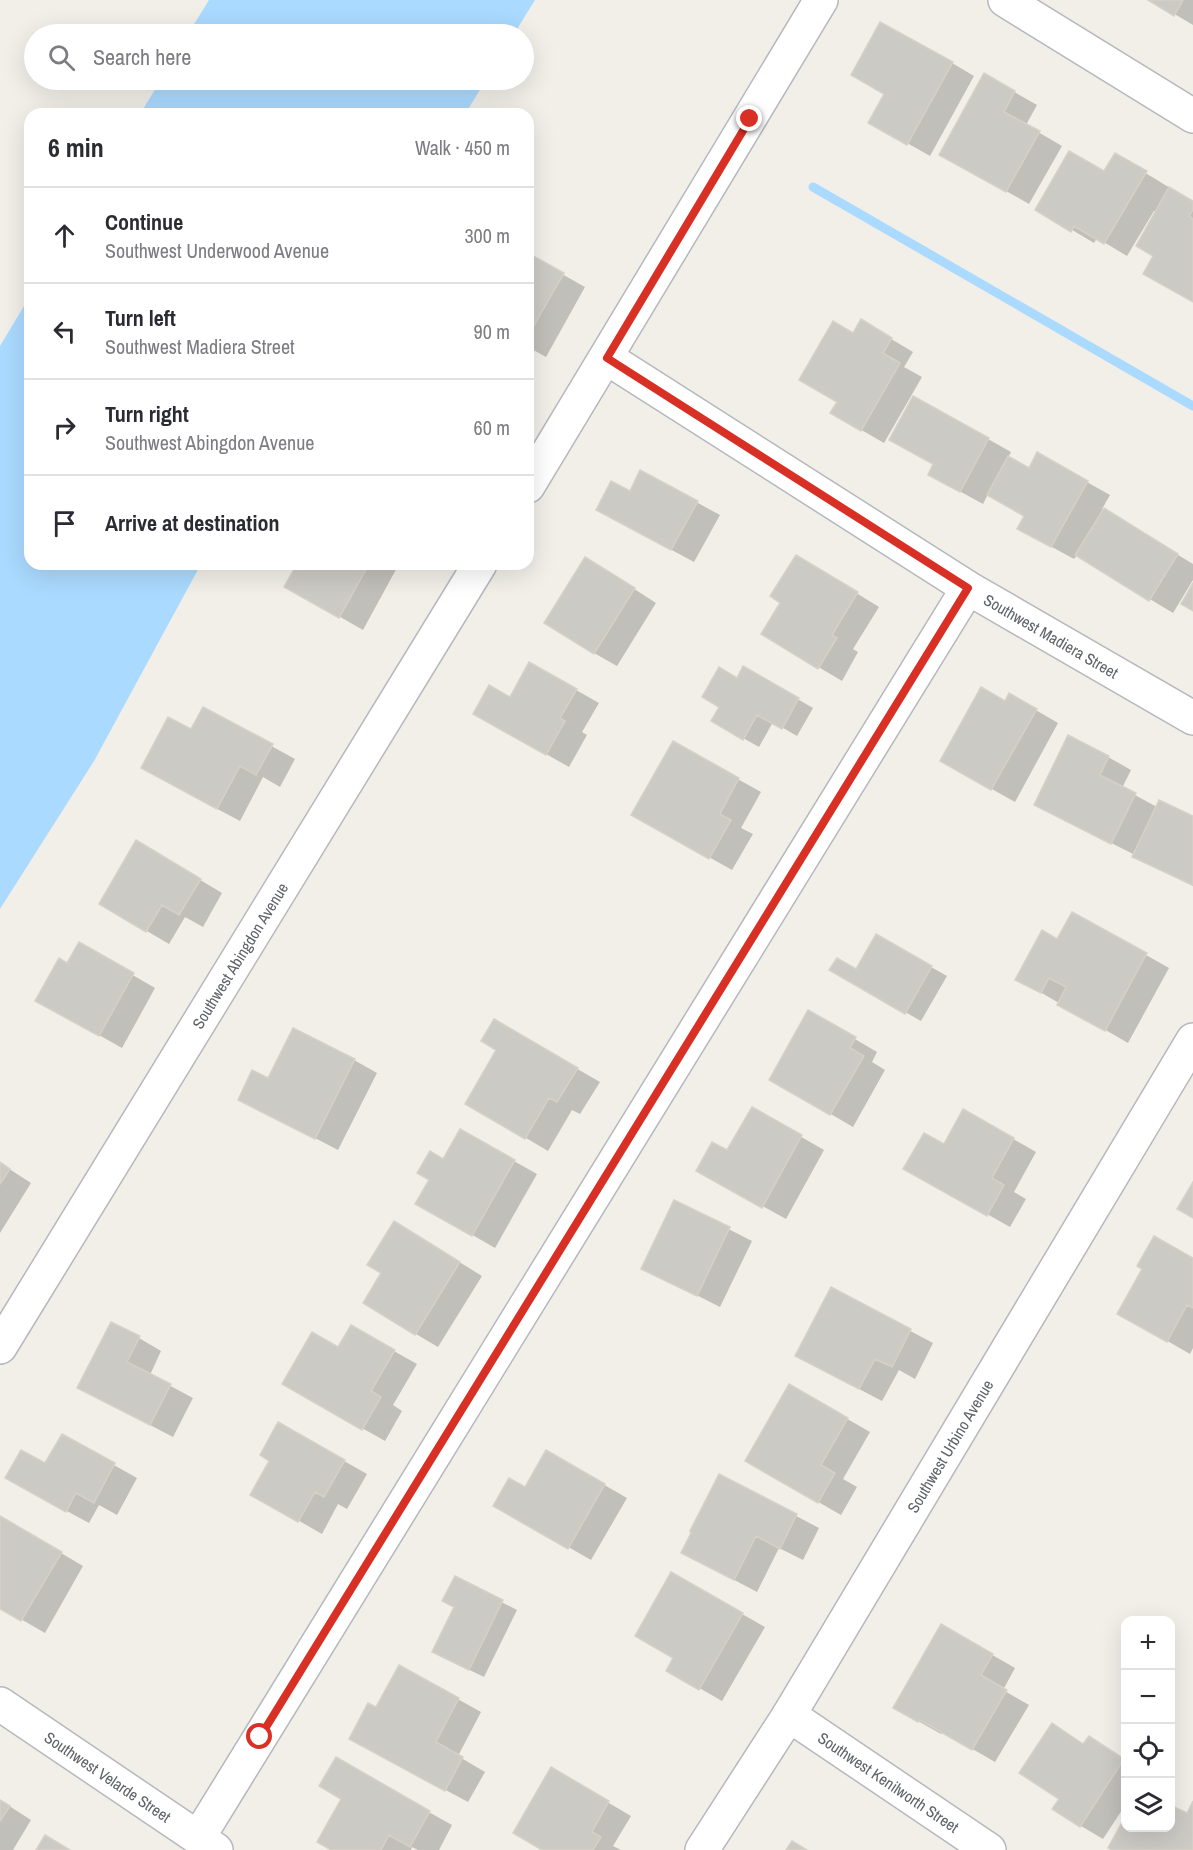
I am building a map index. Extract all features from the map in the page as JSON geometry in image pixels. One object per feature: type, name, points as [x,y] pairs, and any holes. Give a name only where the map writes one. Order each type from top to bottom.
[{"type":"street","points":[[534,476],[822,0]]},
{"type":"street","points":[[1005,0],[1193,116]]},
{"type":"street","name":"Southwest Madiera Street","points":[[607,358],[968,588],[1193,718]]},
{"type":"street","name":"Southwest Abingdon Avenue","points":[[0,1347],[476,570]]},
{"type":"street","points":[[207,1844],[968,588]]},
{"type":"street","name":"Southwest Urbino Avenue","points":[[702,1850],[789,1715],[1193,1040]]},
{"type":"street","name":"Southwest Velarde Street","points":[[0,1704],[207,1844]]},
{"type":"street","name":"Southwest Kenilworth Street","points":[[789,1715],[989,1850]]},
{"type":"water","points":[[209,0],[535,0],[520,24],[194,24]]},
{"type":"water","points":[[155,90],[480,90],[469,108],[144,108]]},
{"type":"water","points":[[24,306],[24,570],[198,570],[94,761],[0,909],[0,346]]},
{"type":"building","points":[[1148,0],[1183,0],[1174,16]]},
{"type":"building","points":[[880,22],[953,62],[907,145],[868,123],[884,94],[851,75]]},
{"type":"building","points":[[984,73],[1015,91],[1004,112],[1040,131],[1006,192],[939,155]]},
{"type":"building","points":[[1069,151],[1104,171],[1115,153],[1147,171],[1104,244],[1074,226],[1071,232],[1035,210]]},
{"type":"building","points":[[1169,187],[1193,201],[1193,210],[1189,216],[1193,219],[1193,302],[1143,274],[1153,256],[1136,246]]},
{"type":"building","points":[[534,256],[564,273],[534,326]]},
{"type":"building","points":[[861,319],[892,338],[883,353],[900,363],[861,431],[830,413],[837,402],[799,380],[833,321],[853,333]]},
{"type":"building","points":[[913,396],[989,438],[960,492],[928,475],[933,464],[889,440]]},
{"type":"building","points":[[1037,452],[1088,481],[1051,547],[1017,529],[1024,516],[987,495],[1008,456],[1029,468]]},
{"type":"building","points":[[640,470],[698,501],[671,550],[596,510],[611,481],[630,491]]},
{"type":"building","points":[[1104,508],[1178,554],[1149,601],[1075,555]]},
{"type":"building","points":[[796,555],[858,592],[832,635],[837,638],[818,669],[761,634],[780,603],[770,596]]},
{"type":"building","points":[[585,557],[635,588],[594,654],[544,623]]},
{"type":"building","points":[[294,570],[366,570],[339,618],[284,587]]},
{"type":"building","points":[[1193,583],[1193,611],[1181,604]]},
{"type":"building","points":[[529,662],[577,689],[560,718],[565,721],[546,755],[473,714],[489,685],[510,697]]},
{"type":"building","points":[[743,666],[799,698],[782,729],[757,715],[743,740],[711,721],[719,707],[702,697],[719,667],[737,678]]},
{"type":"building","points":[[981,687],[1005,701],[1009,693],[1037,709],[991,790],[940,761]]},
{"type":"building","points":[[203,707],[273,744],[256,775],[240,766],[217,809],[141,768],[168,717],[191,729]]},
{"type":"building","points":[[1068,735],[1109,756],[1100,775],[1136,793],[1111,844],[1034,805]]},
{"type":"building","points":[[673,741],[739,778],[720,814],[731,820],[709,859],[631,815]]},
{"type":"building","points":[[1159,800],[1193,816],[1193,885],[1132,857]]},
{"type":"building","points":[[136,840],[201,879],[179,915],[162,905],[146,932],[99,904]]},
{"type":"building","points":[[1072,912],[1147,953],[1105,1031],[1057,1005],[1066,987],[1049,978],[1041,993],[1015,980],[1042,930],[1057,939]]},
{"type":"building","points":[[876,934],[932,966],[905,1014],[829,970],[837,958],[856,969]]},
{"type":"building","points":[[79,942],[134,973],[99,1036],[35,1001],[59,958],[67,963]]},
{"type":"building","points":[[808,1010],[856,1037],[850,1048],[864,1056],[830,1115],[769,1080]]},
{"type":"building","points":[[494,1019],[578,1068],[557,1102],[549,1098],[525,1139],[465,1104],[496,1050],[481,1041]]},
{"type":"building","points":[[293,1028],[355,1059],[315,1139],[238,1100],[252,1070],[268,1078]]},
{"type":"building","points":[[752,1107],[802,1135],[762,1208],[696,1171],[712,1142],[727,1150]]},
{"type":"building","points":[[963,1109],[1014,1138],[992,1178],[1004,1185],[987,1216],[903,1169],[924,1133],[944,1144]]},
{"type":"building","points":[[460,1129],[515,1160],[472,1236],[415,1204],[429,1180],[417,1173],[430,1151],[443,1159]]},
{"type":"building","points":[[0,1162],[10,1169],[0,1184]]},
{"type":"building","points":[[1193,1182],[1193,1218],[1177,1209]]},
{"type":"building","points":[[674,1200],[730,1227],[697,1296],[641,1269]]},
{"type":"building","points":[[394,1221],[460,1262],[415,1335],[363,1303],[381,1273],[367,1265]]},
{"type":"building","points":[[1154,1236],[1193,1258],[1193,1308],[1187,1305],[1167,1342],[1117,1314],[1142,1269],[1137,1266]]},
{"type":"building","points":[[831,1287],[911,1329],[892,1367],[875,1359],[859,1389],[795,1356]]},
{"type":"building","points":[[111,1322],[140,1336],[127,1362],[171,1384],[150,1425],[77,1388]]},
{"type":"building","points":[[351,1325],[395,1350],[371,1391],[381,1397],[362,1430],[282,1384],[312,1332],[338,1347]]},
{"type":"building","points":[[789,1384],[848,1418],[821,1465],[835,1473],[818,1503],[745,1461]]},
{"type":"building","points":[[278,1422],[345,1460],[324,1497],[315,1492],[298,1522],[250,1495],[269,1461],[260,1455]]},
{"type":"building","points":[[62,1434],[115,1463],[94,1503],[76,1493],[66,1512],[5,1478],[21,1450],[45,1463]]},
{"type":"building","points":[[546,1450],[605,1484],[568,1549],[493,1506],[509,1478],[525,1487]]},
{"type":"building","points":[[719,1474],[797,1514],[780,1549],[756,1536],[734,1580],[681,1553]]},
{"type":"building","points":[[0,1516],[62,1552],[21,1621],[0,1609]]},
{"type":"building","points":[[671,1572],[743,1613],[699,1690],[666,1671],[673,1658],[635,1636]]},
{"type":"building","points":[[455,1576],[503,1600],[469,1670],[432,1652],[454,1607],[442,1601]]},
{"type":"building","points":[[941,1624],[993,1654],[981,1675],[1007,1690],[972,1750],[920,1720],[918,1722],[893,1708]]},
{"type":"building","points":[[399,1665],[459,1698],[436,1742],[463,1757],[445,1791],[349,1739],[368,1703],[376,1707]]},
{"type":"building","points":[[1052,1723],[1083,1744],[1089,1736],[1121,1757],[1121,1764],[1080,1827],[1052,1809],[1059,1799],[1019,1773]]},
{"type":"building","points":[[336,1757],[430,1811],[410,1847],[389,1835],[381,1850],[331,1850],[317,1842],[341,1799],[319,1786]]},
{"type":"building","points":[[551,1767],[609,1801],[592,1832],[601,1837],[593,1850],[542,1850],[513,1833]]},
{"type":"building","points":[[0,1800],[10,1806],[0,1821]]},
{"type":"building","points":[[1193,1801],[1193,1850],[1112,1850],[1108,1848],[1121,1824],[1121,1832],[1175,1832],[1175,1807],[1187,1813]]},
{"type":"building","points":[[45,1835],[70,1850],[36,1850]]},
{"type":"building","points":[[792,1841],[807,1850],[786,1850]]},
{"type":"waterway","points":[[813,187],[1193,406]]},
{"type":"route","points":[[260,1737],[968,588],[607,358],[750,119]]}]
